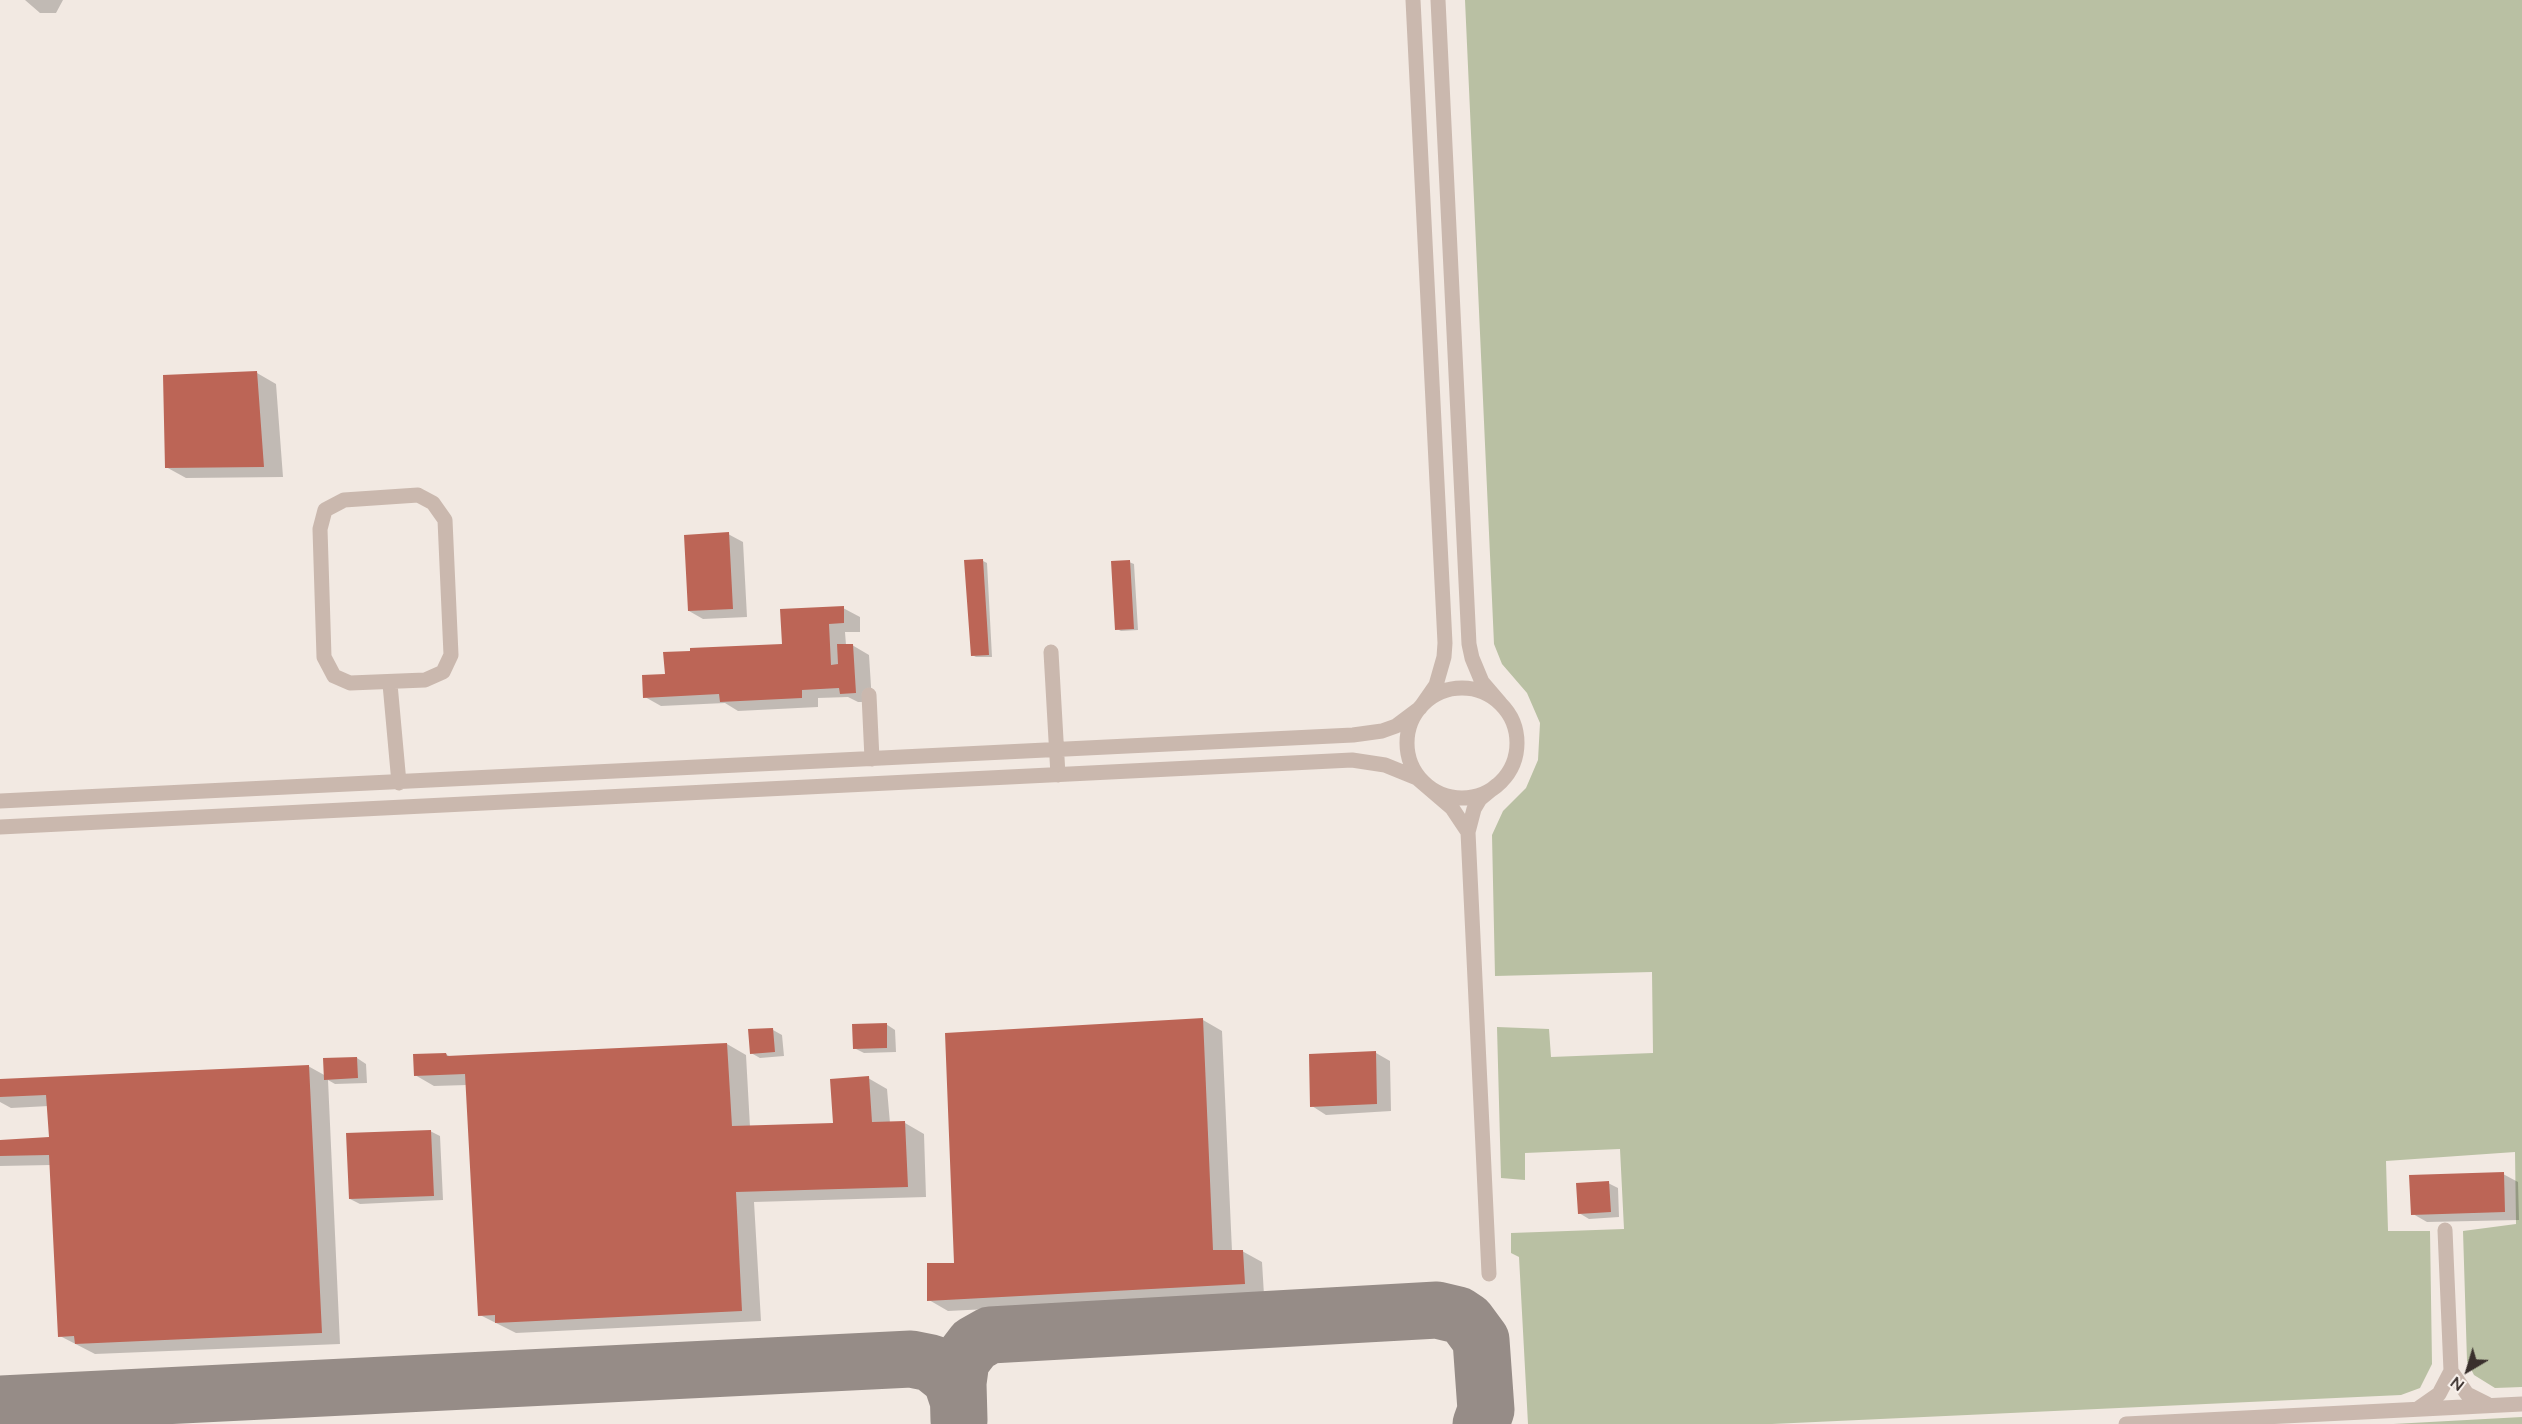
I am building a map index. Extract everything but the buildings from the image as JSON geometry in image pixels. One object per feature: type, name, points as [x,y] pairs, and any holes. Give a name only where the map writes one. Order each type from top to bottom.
[{"type":"street","points":[[1413,0],[1445,643],[1444,657],[1436,685],[1412,721],[1408,735],[1408,750],[1419,777],[1452,808],[1468,832]]},
{"type":"street","points":[[1438,0],[1469,644],[1482,682],[1500,703],[1514,725],[1516,751],[1507,775],[1480,799],[1474,809],[1468,832],[1489,1274]]},
{"type":"street","points":[[418,495],[433,503],[445,520],[451,655],[443,672],[425,681],[390,684],[351,683],[334,676],[324,657],[320,529],[325,510],[344,500],[418,495]]},
{"type":"street","points":[[1051,652],[1058,775]]},
{"type":"street","points":[[390,684],[399,783]]},
{"type":"street","points":[[0,801],[1367,734],[1396,726],[1430,698],[1444,691],[1458,688],[1473,689],[1487,694],[1500,703]]},
{"type":"street","points":[[869,695],[872,759]]},
{"type":"street","points":[[0,827],[1352,760],[1385,765],[1417,778],[1450,796],[1471,797],[1497,785]]},
{"type":"street","points":[[2414,1409],[2423,1406],[2439,1394],[2451,1371],[2445,1230]]},
{"type":"street","points":[[2451,1371],[2467,1394],[2475,1400],[2494,1406]]},
{"type":"street","points":[[2126,1424],[2522,1404]]},
{"type":"green space","points":[[1465,0],[2522,0],[2522,1387],[2495,1388],[2474,1375],[2467,1361],[2463,1231],[2516,1224],[2515,1152],[2386,1161],[2388,1231],[2430,1231],[2432,1364],[2420,1388],[2401,1395],[1772,1424],[1528,1424],[1519,1257],[1511,1253],[1511,1233],[1624,1229],[1620,1149],[1525,1153],[1525,1180],[1501,1178],[1497,1027],[1549,1029],[1551,1057],[1653,1053],[1652,972],[1495,976],[1492,835],[1503,811],[1526,788],[1538,760],[1540,723],[1527,693],[1502,664],[1494,644]]},
{"type":"green space","points":[[2522,1417],[2522,1424],[2393,1424]]},
{"type":"taxiway","points":[[959,1420],[958,1383],[961,1361],[974,1344],[990,1335],[1437,1310],[1458,1315],[1467,1321],[1481,1340],[1486,1410],[1481,1424]]},
{"type":"taxiway","points":[[0,1404],[911,1359],[931,1363],[946,1375],[952,1382],[958,1400]]}]
